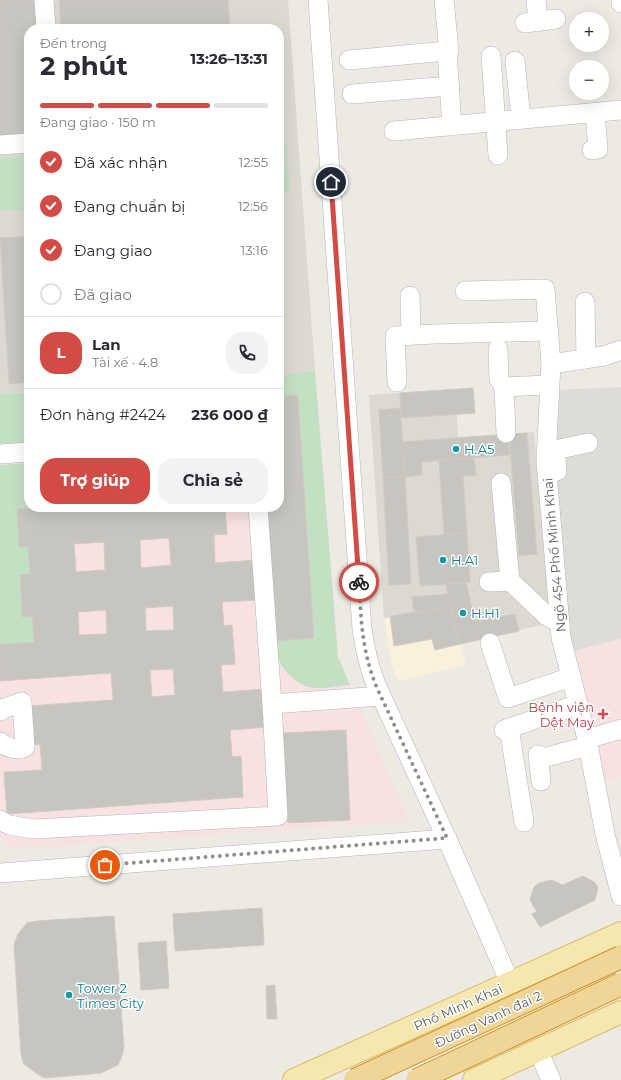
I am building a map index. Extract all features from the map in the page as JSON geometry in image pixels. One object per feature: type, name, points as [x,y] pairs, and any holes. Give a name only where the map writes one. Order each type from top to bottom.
[{"type":"highway","name":"Đường Vành đai 2","points":[[355,1080],[621,957]]},
{"type":"highway","name":"Đường Vành đai 2","points":[[417,1080],[621,984]]},
{"type":"main road","name":"Phố Minh Khai","points":[[294,1080],[621,933]]},
{"type":"main road","points":[[510,983],[538,1050]]},
{"type":"main road","points":[[474,1080],[621,1012]]},
{"type":"main road","points":[[416,1025],[443,1080]]},
{"type":"street","points":[[44,0],[46,24]]},
{"type":"street","points":[[318,0],[362,629],[368,663],[381,696],[447,838],[510,983]]},
{"type":"street","points":[[444,0],[449,51],[447,51],[452,126]]},
{"type":"street","points":[[536,0],[540,21]]},
{"type":"street","points":[[349,60],[447,51]]},
{"type":"street","points":[[491,56],[498,155]]},
{"type":"street","points":[[515,60],[521,119]]},
{"type":"street","points":[[352,94],[450,86]]},
{"type":"street","points":[[394,131],[621,110]]},
{"type":"street","points":[[592,150],[598,149],[595,113]]},
{"type":"street","points":[[0,145],[24,143]]},
{"type":"street","name":"Ngõ 454 Phố Minh Khai","points":[[465,291],[545,289],[551,364],[546,460],[561,631],[588,742],[605,834],[621,896]]},
{"type":"street","points":[[410,296],[411,335]]},
{"type":"street","points":[[585,302],[586,359]]},
{"type":"street","points":[[397,382],[395,336],[548,331]]},
{"type":"street","points":[[498,348],[499,379],[504,387],[506,433]]},
{"type":"street","points":[[551,364],[604,356],[621,350]]},
{"type":"street","points":[[504,387],[549,385]]},
{"type":"street","points":[[501,483],[510,580],[561,631],[568,626],[555,450],[588,443]]},
{"type":"street","points":[[0,454],[24,452]]},
{"type":"street","points":[[0,820],[9,825],[34,829],[278,816],[272,704],[258,512]]},
{"type":"street","points":[[489,582],[510,580]]},
{"type":"street","points":[[490,643],[508,698],[571,677]]},
{"type":"street","points":[[272,704],[381,696]]},
{"type":"street","points":[[0,711],[22,702],[25,747],[18,749],[12,748],[5,746],[0,742]]},
{"type":"street","points":[[524,822],[506,729],[578,704]]},
{"type":"street","points":[[541,781],[539,757],[588,742],[621,729]]},
{"type":"street","points":[[0,873],[447,838]]},
{"type":"street","points":[[538,1050],[551,1080]]},
{"type":"shaded area","points":[[52,0],[288,0],[315,371],[284,374],[284,24],[54,24]]},
{"type":"shaded area","points":[[24,152],[24,392],[0,394],[0,154]]},
{"type":"shaded area","points":[[315,371],[338,657],[409,821],[12,849],[0,838],[0,394],[24,392],[24,512],[284,512],[284,374]]},
{"type":"shaded area","points":[[621,387],[621,639],[570,652],[564,626],[552,390]]},
{"type":"shaded area","points":[[473,388],[475,413],[457,415],[458,438],[534,432],[550,623],[460,644],[450,607],[384,618],[369,395]]},
{"type":"shaded area","points":[[450,607],[466,665],[398,681],[392,666],[384,618]]},
{"type":"shaded area","name":"Bệnh viện Dệt May","points":[[621,639],[621,777],[603,782],[570,652]]},
{"type":"green space","points":[[284,144],[286,144],[290,192],[284,193]]},
{"type":"green space","points":[[24,156],[24,209],[0,211],[0,158]]},
{"type":"green space","points":[[315,371],[338,657],[350,685],[322,688],[305,686],[292,678],[285,670],[277,656],[276,641],[314,638],[298,395],[284,396],[284,374]]},
{"type":"green space","points":[[24,392],[24,443],[0,445],[0,394]]},
{"type":"green space","points":[[24,463],[24,509],[17,509],[19,547],[28,547],[30,574],[20,575],[22,617],[32,616],[34,642],[0,644],[0,465]]},
{"type":"building","points":[[0,0],[39,0],[40,24],[24,24],[24,135],[0,137]]},
{"type":"building","points":[[59,0],[228,0],[230,24],[61,24]]},
{"type":"building","points":[[24,236],[24,382],[9,384],[0,238]]},
{"type":"building","points":[[473,388],[475,413],[401,418],[400,393]]},
{"type":"building","points":[[298,395],[314,638],[276,641],[267,512],[284,512],[284,396]]},
{"type":"building","points":[[400,408],[405,477],[383,478],[379,410]]},
{"type":"building","points":[[527,433],[537,554],[519,556],[509,434]]},
{"type":"building","name":"H.A5","points":[[509,434],[510,455],[421,462],[422,475],[405,477],[402,442]]},
{"type":"building","points":[[474,458],[476,475],[463,476],[467,533],[444,535],[439,460]]},
{"type":"building","points":[[405,477],[411,584],[389,585],[383,478]]},
{"type":"building","points":[[17,509],[24,509],[24,512],[225,512],[227,534],[214,535],[215,563],[256,560],[259,600],[222,602],[224,626],[232,625],[235,664],[221,665],[223,692],[265,689],[267,727],[230,730],[232,757],[241,756],[243,797],[7,814],[4,772],[42,770],[40,744],[31,745],[28,706],[113,700],[111,673],[0,681],[0,644],[34,642],[32,616],[22,617],[20,575],[30,574],[28,547],[19,547]],"holes":[[[169,538],[171,565],[141,568],[140,540]],[[104,542],[105,570],[76,572],[74,544]],[[173,606],[174,630],[146,631],[145,608]],[[106,610],[107,634],[79,635],[78,612]],[[173,669],[175,695],[152,697],[150,670]]]},
{"type":"building","name":"H.A1","points":[[467,533],[470,582],[420,586],[416,537]]},
{"type":"building","name":"H.H1","points":[[466,583],[475,621],[515,614],[519,631],[460,644],[450,607],[414,613],[412,597],[448,594],[446,584]]},
{"type":"building","points":[[450,607],[460,644],[435,650],[432,639],[394,646],[390,616]]},
{"type":"building","points":[[346,730],[350,820],[288,823],[283,733]]},
{"type":"building","points":[[583,876],[594,882],[598,887],[595,900],[540,927],[532,914],[537,912],[530,900],[534,887],[539,883],[551,880],[562,885]]},
{"type":"building","points":[[262,908],[264,945],[175,951],[173,914]]},
{"type":"building","name":"Tower 2 Times City","points":[[114,916],[124,1047],[122,1056],[118,1065],[101,1073],[45,1078],[24,1064],[21,1055],[14,944],[18,934],[27,923],[37,921]]},
{"type":"building","points":[[166,941],[169,988],[141,990],[138,943]]},
{"type":"building","points":[[275,985],[277,1019],[267,1019],[266,986]]},
{"type":"way so far","points":[[105,865],[447,838],[372,676],[368,663],[362,629],[359,582]]},
{"type":"place","name":"H.A5","points":[[456,449]]},
{"type":"place","name":"H.A1","points":[[443,560]]},
{"type":"place","name":"H.H1","points":[[463,613]]},
{"type":"place","name":"Bệnh viện Dệt May","points":[[603,714]]},
{"type":"place","name":"Tower 2 Times City","points":[[69,995]]},
{"type":"route","points":[[331,182],[359,582]]}]
